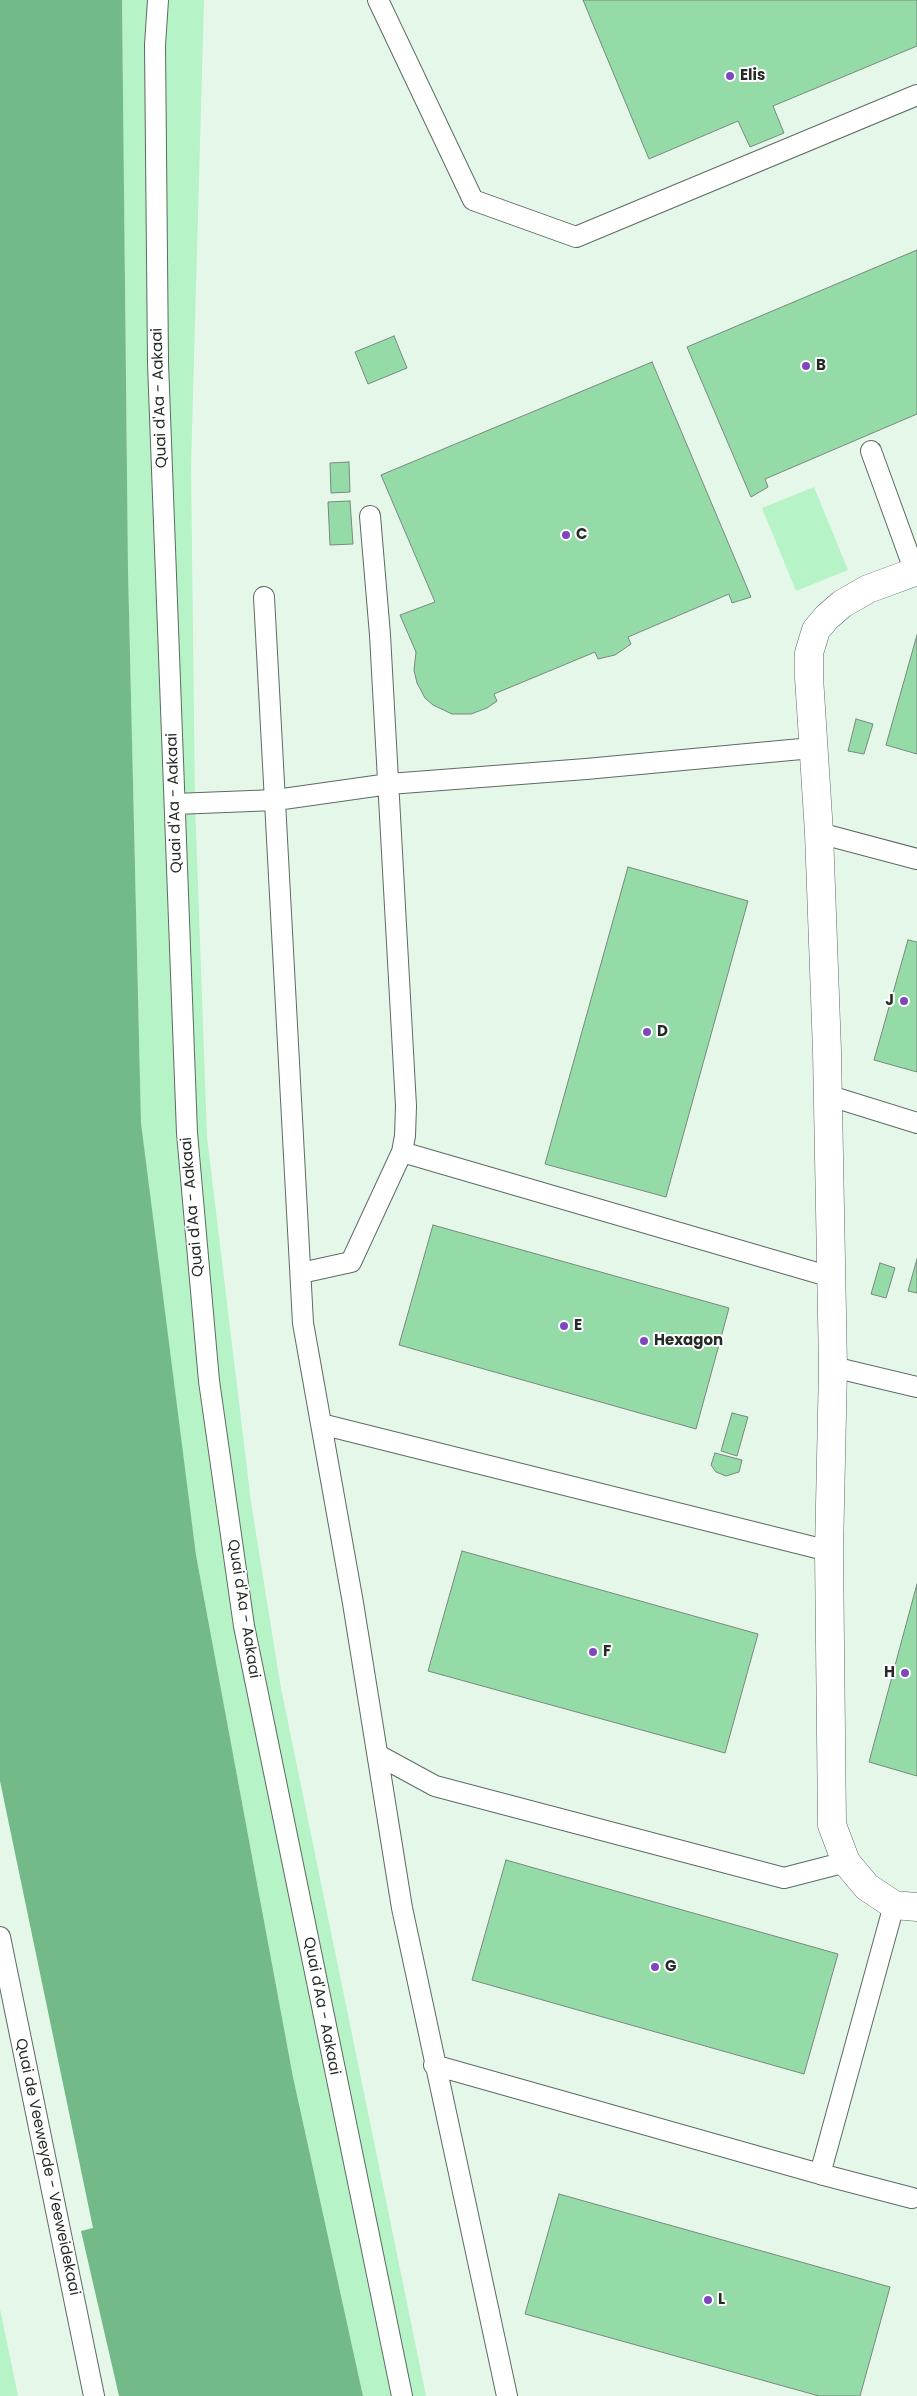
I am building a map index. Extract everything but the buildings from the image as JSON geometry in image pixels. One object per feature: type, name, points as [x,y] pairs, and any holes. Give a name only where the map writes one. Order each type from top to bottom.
[{"type":"street","points":[[906,1906],[867,1887],[846,1862],[832,1825],[829,1551],[832,1367],[825,961],[819,833],[812,748],[809,653],[816,630],[842,604],[868,589],[916,571]]},
{"type":"lane","name":"Quai d'Aa - Aakaai","points":[[158,0],[155,44],[158,363],[187,1133],[210,1391],[244,1626],[402,2396]]},
{"type":"lane","points":[[378,0],[473,200],[576,238],[917,95]]},
{"type":"lane","points":[[871,451],[916,571]]},
{"type":"lane","points":[[301,1273],[351,1262],[402,1152],[405,1136],[406,1106],[389,784],[370,516]]},
{"type":"lane","points":[[264,597],[303,1323],[355,1613],[402,1908],[434,2065],[507,2396]]},
{"type":"lane","points":[[175,804],[276,800],[389,784],[558,772],[812,748]]},
{"type":"lane","points":[[819,833],[917,859]]},
{"type":"lane","points":[[827,1095],[917,1123]]},
{"type":"lane","points":[[402,1152],[831,1277]]},
{"type":"lane","points":[[832,1367],[917,1387]]},
{"type":"lane","points":[[321,1424],[829,1551]]},
{"type":"lane","points":[[378,1755],[434,1786],[784,1878],[846,1862]]},
{"type":"lane","points":[[820,2174],[906,1906]]},
{"type":"lane","name":"Quai de Veeweyde - Veeweidekaai","points":[[0,1937],[94,2396]]},
{"type":"lane","points":[[434,2065],[820,2174],[912,2198]]},
{"type":"shaded area","points":[[0,0],[122,0],[128,570],[141,1123],[196,1555],[293,2077],[363,2396],[119,2396],[81,2231],[93,2228],[0,1781]]},
{"type":"shaded area","points":[[122,0],[204,0],[191,466],[195,803],[207,1137],[251,1502],[280,1683],[426,2396],[363,2396],[293,2077],[196,1555],[167,1340],[141,1123],[128,570]]},
{"type":"shaded area","points":[[814,487],[848,570],[796,591],[762,508]]},
{"type":"shaded area","points":[[0,2309],[18,2396],[0,2396]]},
{"type":"place","name":"Elis","points":[[730,76]]},
{"type":"place","name":"B","points":[[806,366]]},
{"type":"place","name":"C","points":[[566,535]]},
{"type":"place","name":"J","points":[[904,1001]]},
{"type":"place","name":"D","points":[[647,1032]]},
{"type":"place","name":"E","points":[[564,1326]]},
{"type":"place","name":"Hexagon","points":[[644,1341]]},
{"type":"place","name":"F","points":[[593,1652]]},
{"type":"place","name":"H","points":[[905,1673]]},
{"type":"place","name":"G","points":[[655,1967]]},
{"type":"place","name":"L","points":[[708,2300]]}]
